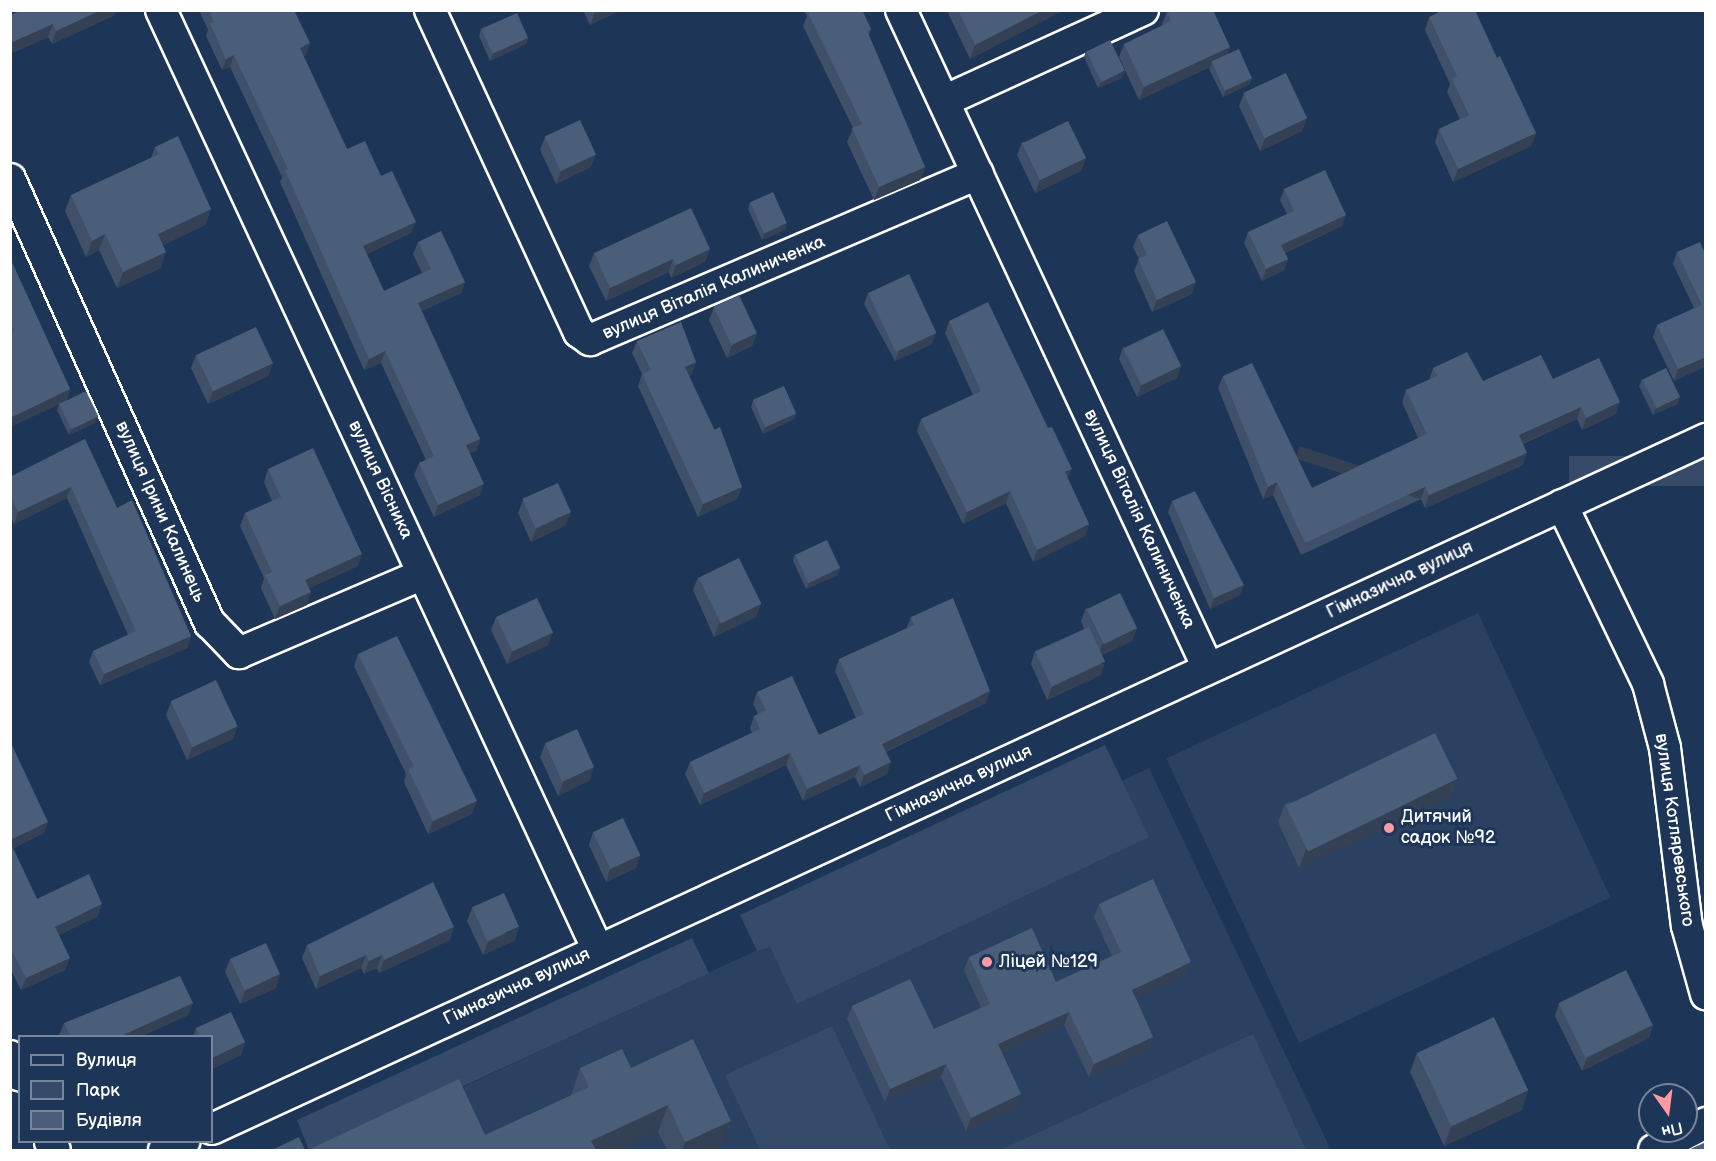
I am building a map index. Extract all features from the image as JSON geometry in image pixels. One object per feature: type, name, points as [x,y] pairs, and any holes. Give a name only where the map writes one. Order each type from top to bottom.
[{"type":"street","name":"вулиця Вісника","points":[[161,10],[598,950]]},
{"type":"street","name":"вулиця Віталія Калиниченка","points":[[430,10],[579,332],[590,340],[978,174]]},
{"type":"street","name":"вулиця Віталія Калиниченка","points":[[901,10],[1208,668]]},
{"type":"street","points":[[944,101],[1143,10]]},
{"type":"street","name":"вулиця Ірини Калинець","points":[[10,179],[210,623],[239,653],[423,574]]},
{"type":"street","name":"Гімназична вулиця","points":[[213,1129],[1706,439]]},
{"type":"street","name":"вулиця Котляревського","points":[[1562,505],[1648,684],[1665,748],[1687,926],[1706,994]]},
{"type":"street","points":[[10,1056],[18,1072]]},
{"type":"street","points":[[1654,1150],[1706,1123]]},
{"type":"street","points":[[164,1150],[182,1143]]},
{"type":"shaded area","name":"Дитячий садок №92","points":[[1478,613],[1611,898],[1299,1043],[1166,758]]},
{"type":"shaded area","name":"Ліцей №129","points":[[1149,768],[1331,1150],[485,1150],[456,1090]]},
{"type":"green space","points":[[1569,456],[1705,456],[1705,486],[1569,486]]},
{"type":"green space","points":[[1105,745],[1149,837],[797,1004],[770,947],[757,951],[740,915]]},
{"type":"green space","points":[[692,938],[709,973],[324,1150],[309,1150],[297,1120]]},
{"type":"green space","points":[[832,1026],[890,1150],[760,1150],[725,1075]]},
{"type":"green space","points":[[1253,1034],[1306,1150],[1000,1150]]},
{"type":"building","points":[[22,10],[101,10],[56,31],[53,24],[10,43],[10,13],[11,15]]},
{"type":"building","points":[[209,10],[294,10],[310,43],[300,48],[347,149],[365,141],[381,176],[392,171],[416,222],[363,246],[384,291],[431,269],[418,242],[441,231],[465,282],[418,303],[480,439],[466,445],[484,484],[438,505],[419,463],[434,456],[385,351],[369,359],[285,170],[288,169],[234,55],[226,59],[210,24],[214,22]]},
{"type":"building","points":[[813,10],[862,10],[871,29],[867,31],[925,167],[879,187],[852,128],[862,124],[808,13]]},
{"type":"building","points":[[958,10],[1043,10],[975,45]]},
{"type":"building","points":[[1213,10],[1230,47],[1144,87],[1124,44],[1171,21],[1167,11]]},
{"type":"building","points":[[1443,10],[1475,10],[1497,58],[1500,56],[1536,133],[1458,169],[1439,129],[1469,115],[1452,79],[1457,76],[1429,17]]},
{"type":"building","points":[[517,13],[528,38],[492,54],[481,29]]},
{"type":"building","points":[[1110,40],[1125,71],[1102,82],[1087,51]]},
{"type":"building","points":[[1239,49],[1252,78],[1225,90],[1212,61]]},
{"type":"building","points":[[1286,73],[1307,118],[1265,138],[1243,93]]},
{"type":"building","points":[[580,120],[596,154],[561,171],[545,136]]},
{"type":"building","points":[[1068,121],[1086,158],[1040,180],[1022,143]]},
{"type":"building","points":[[178,136],[211,209],[158,234],[166,252],[123,272],[105,234],[92,241],[71,195],[159,154],[155,147]]},
{"type":"building","points":[[1325,170],[1346,215],[1281,245],[1288,259],[1266,269],[1248,232],[1294,211],[1284,189]]},
{"type":"building","points":[[773,192],[787,223],[764,233],[750,202]]},
{"type":"building","points":[[691,208],[710,249],[676,265],[673,259],[610,288],[594,253]]},
{"type":"building","points":[[1167,221],[1196,282],[1157,300],[1138,259],[1147,255],[1138,235]]},
{"type":"building","points":[[1700,242],[1706,256],[1706,357],[1678,369],[1657,325],[1702,305],[1677,252]]},
{"type":"building","points":[[10,258],[70,389],[10,418],[10,332],[14,331],[10,324]]},
{"type":"building","points":[[909,274],[936,333],[896,352],[868,293]]},
{"type":"building","points":[[739,295],[757,333],[731,345],[714,307]]},
{"type":"building","points":[[988,302],[1048,428],[1052,427],[1072,469],[1065,472],[1089,524],[1037,550],[1010,491],[967,512],[921,419],[981,391],[949,321]]},
{"type":"building","points":[[681,322],[696,362],[685,367],[714,430],[720,427],[742,487],[703,504],[642,374],[651,370],[637,341]]},
{"type":"building","points":[[256,327],[273,363],[213,391],[196,355]]},
{"type":"building","points":[[1163,329],[1181,366],[1141,385],[1123,348]]},
{"type":"building","points":[[1467,352],[1483,381],[1541,355],[1553,379],[1599,358],[1620,402],[1586,418],[1581,407],[1519,435],[1527,453],[1429,495],[1425,487],[1305,543],[1277,482],[1268,487],[1223,376],[1252,363],[1312,488],[1427,434],[1406,390],[1437,376],[1433,368]]},
{"type":"building","points":[[1666,368],[1680,397],[1657,408],[1643,379]]},
{"type":"building","points":[[784,386],[796,413],[765,427],[753,400]]},
{"type":"building","points":[[86,391],[98,416],[71,429],[59,404]]},
{"type":"building","points":[[85,439],[117,508],[132,500],[191,636],[104,674],[93,651],[136,631],[71,487],[18,512],[10,496],[10,477]]},
{"type":"building","points":[[313,448],[362,554],[305,580],[311,592],[280,606],[265,575],[272,572],[245,513],[281,497],[268,469]]},
{"type":"building","points":[[558,483],[571,512],[535,528],[522,499]]},
{"type":"building","points":[[1195,491],[1244,585],[1214,598],[1172,501]]},
{"type":"building","points":[[827,540],[840,568],[808,583],[795,555]]},
{"type":"building","points":[[739,558],[761,604],[721,624],[699,578]]},
{"type":"building","points":[[1120,593],[1137,628],[1104,644],[1087,609]]},
{"type":"building","points":[[537,598],[553,632],[512,651],[496,617]]},
{"type":"building","points":[[953,598],[990,691],[882,744],[891,762],[864,775],[860,765],[807,789],[790,753],[704,793],[690,762],[760,729],[754,716],[766,710],[757,692],[792,676],[819,735],[864,714],[839,659],[914,625],[911,617]]},
{"type":"building","points":[[1089,627],[1105,661],[1052,686],[1036,652]]},
{"type":"building","points":[[397,636],[477,801],[433,821],[408,769],[414,767],[358,654]]},
{"type":"building","points":[[216,680],[238,726],[192,747],[171,701]]},
{"type":"building","points":[[577,729],[594,767],[562,782],[545,743]]},
{"type":"building","points":[[1435,733],[1457,779],[1308,852],[1286,806]]},
{"type":"building","points":[[10,741],[48,822],[10,840]]},
{"type":"building","points":[[623,818],[640,855],[610,869],[593,832]]},
{"type":"building","points":[[10,842],[37,899],[89,874],[102,904],[55,927],[70,958],[26,978],[10,947]]},
{"type":"building","points":[[1153,879],[1191,962],[1132,990],[1153,1037],[1094,1064],[1069,1012],[998,1044],[1021,1094],[971,1118],[946,1064],[890,1089],[852,1006],[910,979],[934,1029],[990,1004],[969,957],[1032,928],[1056,982],[1121,952],[1099,904]]},
{"type":"building","points":[[433,882],[454,927],[384,960],[382,955],[369,961],[366,955],[320,976],[307,945]]},
{"type":"building","points":[[504,893],[519,927],[487,941],[472,907]]},
{"type":"building","points":[[266,943],[280,974],[244,990],[230,959]]},
{"type":"building","points":[[1626,970],[1653,1025],[1585,1058],[1559,1003]]},
{"type":"building","points":[[180,976],[193,1003],[123,1035],[70,1035],[64,1023]]},
{"type":"building","points":[[231,1012],[245,1042],[213,1058],[213,1035],[200,1035],[196,1028]]},
{"type":"building","points":[[1494,1017],[1528,1090],[1451,1126],[1417,1053]]},
{"type":"building","points":[[693,1039],[731,1121],[685,1142],[668,1105],[591,1141],[596,1150],[308,1150],[459,1079],[485,1135],[589,1087],[580,1068],[622,1049],[631,1068]]},
{"type":"building","points":[[299,1137],[305,1150],[272,1150]]},
{"type":"building","points":[[1706,1142],[1706,1150],[1688,1150]]},
{"type":"place","name":"Дитячий садок №92","points":[[1389,828]]},
{"type":"place","name":"Ліцей №129","points":[[987,962]]}]
